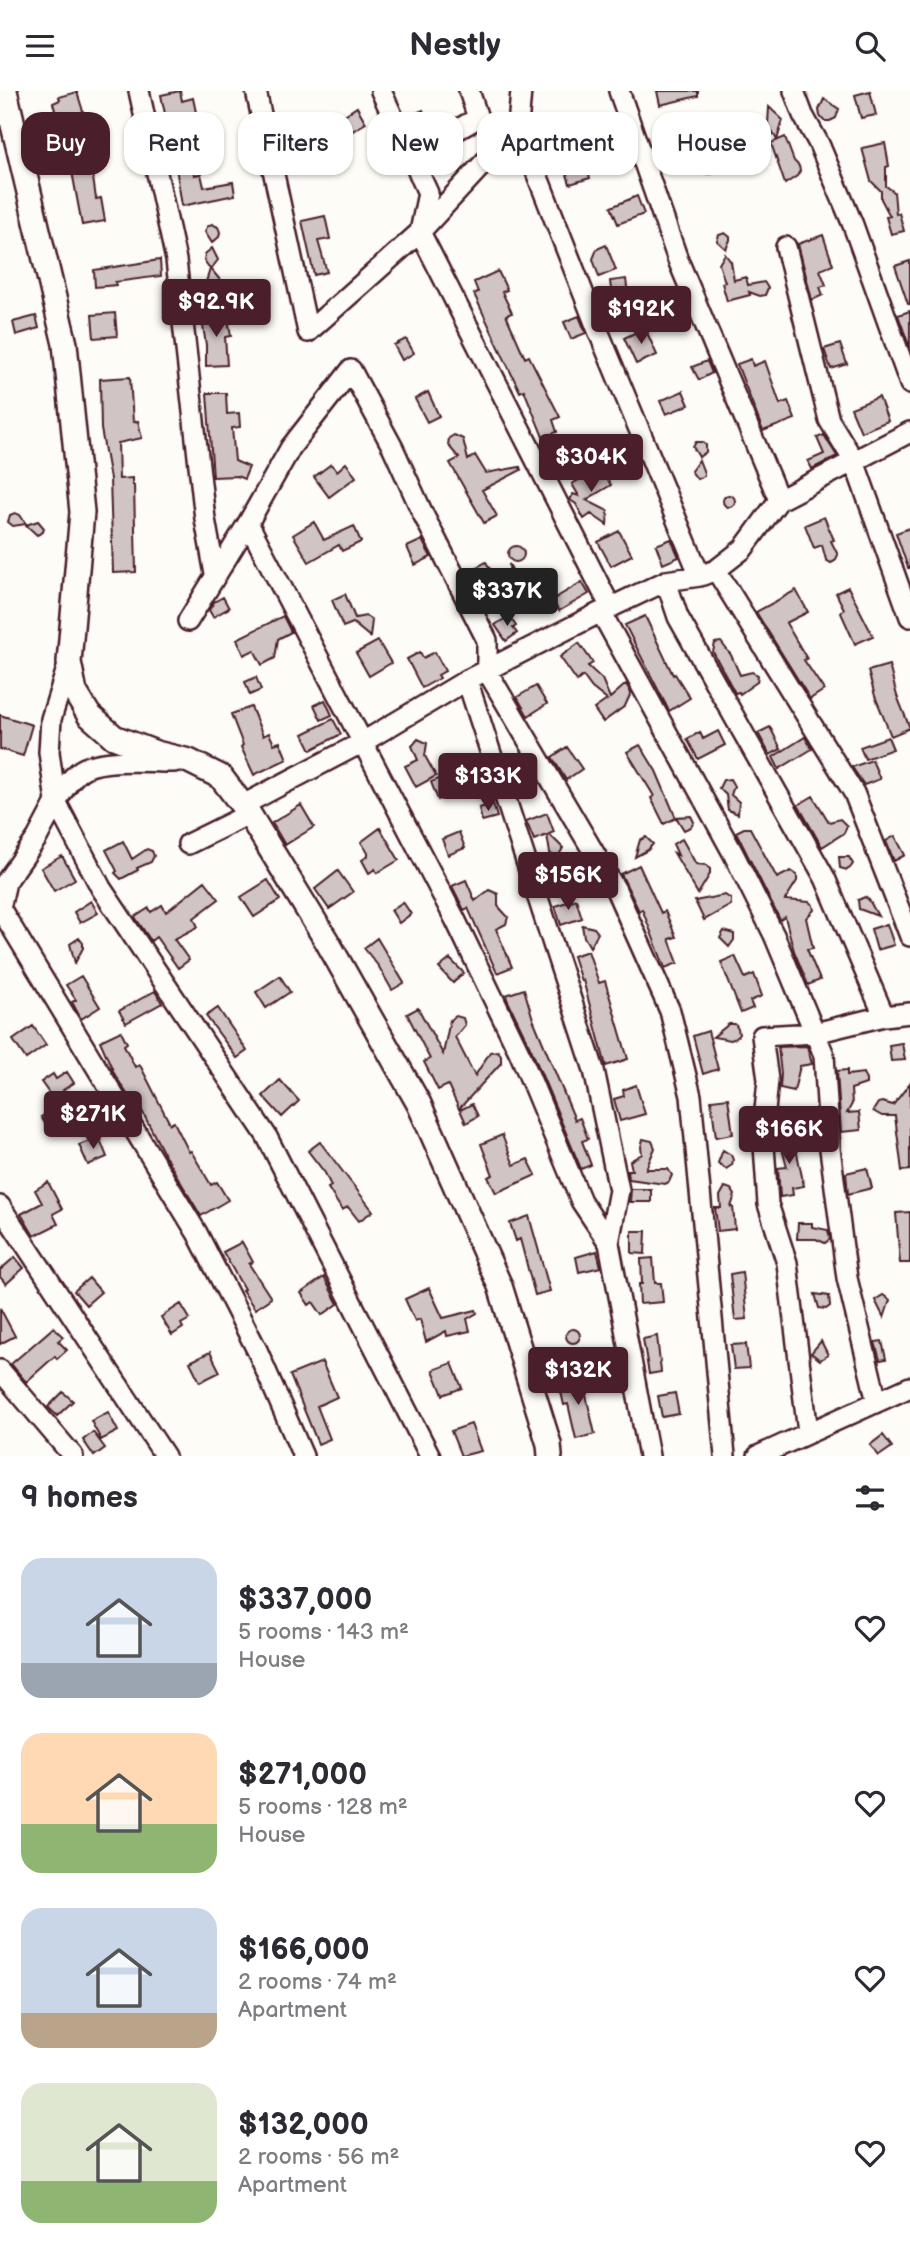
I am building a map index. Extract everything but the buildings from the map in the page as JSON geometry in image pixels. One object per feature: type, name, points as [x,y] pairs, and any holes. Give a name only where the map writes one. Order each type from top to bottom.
[{"type":"street","points":[[5,91],[65,344],[82,512],[69,662],[51,719],[49,753],[56,802],[101,888],[266,1135],[430,1456]]},
{"type":"street","points":[[139,91],[176,260],[205,519],[215,574]]},
{"type":"street","points":[[256,91],[308,332],[420,232],[477,170]]},
{"type":"street","points":[[380,91],[390,112]]},
{"type":"street","points":[[463,127],[478,118],[469,91]]},
{"type":"street","points":[[520,112],[522,91]]},
{"type":"street","points":[[619,91],[678,260],[779,500]]},
{"type":"street","points":[[794,91],[853,225],[910,384]]},
{"type":"street","points":[[420,175],[428,193],[420,232],[606,610],[774,935],[824,1055],[830,1149],[847,1278],[877,1402]]},
{"type":"street","points":[[537,175],[597,328],[708,573],[854,793],[910,936]]},
{"type":"street","points":[[786,247],[829,420],[854,461],[910,617]]},
{"type":"street","points":[[188,621],[291,447],[351,370],[393,448],[487,641],[488,671],[616,891],[670,1011],[691,1096],[725,1456]]},
{"type":"street","points":[[188,844],[467,680],[666,581],[708,573],[743,549],[779,500],[910,432]]},
{"type":"street","points":[[248,523],[455,919],[520,1054],[581,1201],[609,1243]]},
{"type":"street","points":[[666,581],[678,617],[825,878],[884,1016]]},
{"type":"street","points":[[69,662],[75,692],[89,715],[114,737],[156,754],[189,761],[221,777],[246,810],[328,943],[419,1104],[500,1286],[549,1444],[550,1456]]},
{"type":"street","points":[[467,680],[594,1070],[619,1191],[609,1243],[649,1456]]},
{"type":"street","points":[[189,761],[106,764],[84,768],[70,781],[37,838],[6,882],[0,908],[197,1233],[257,1350],[303,1456]]},
{"type":"street","points":[[808,1432],[788,1263],[768,1204],[763,1131],[768,1080],[762,1036],[815,1033],[884,1016],[910,1013]]},
{"type":"street","points":[[0,1206],[165,1456]]},
{"type":"street","points":[[0,1370],[74,1456]]},
{"type":"street","points":[[758,1456],[910,1387]]}]
